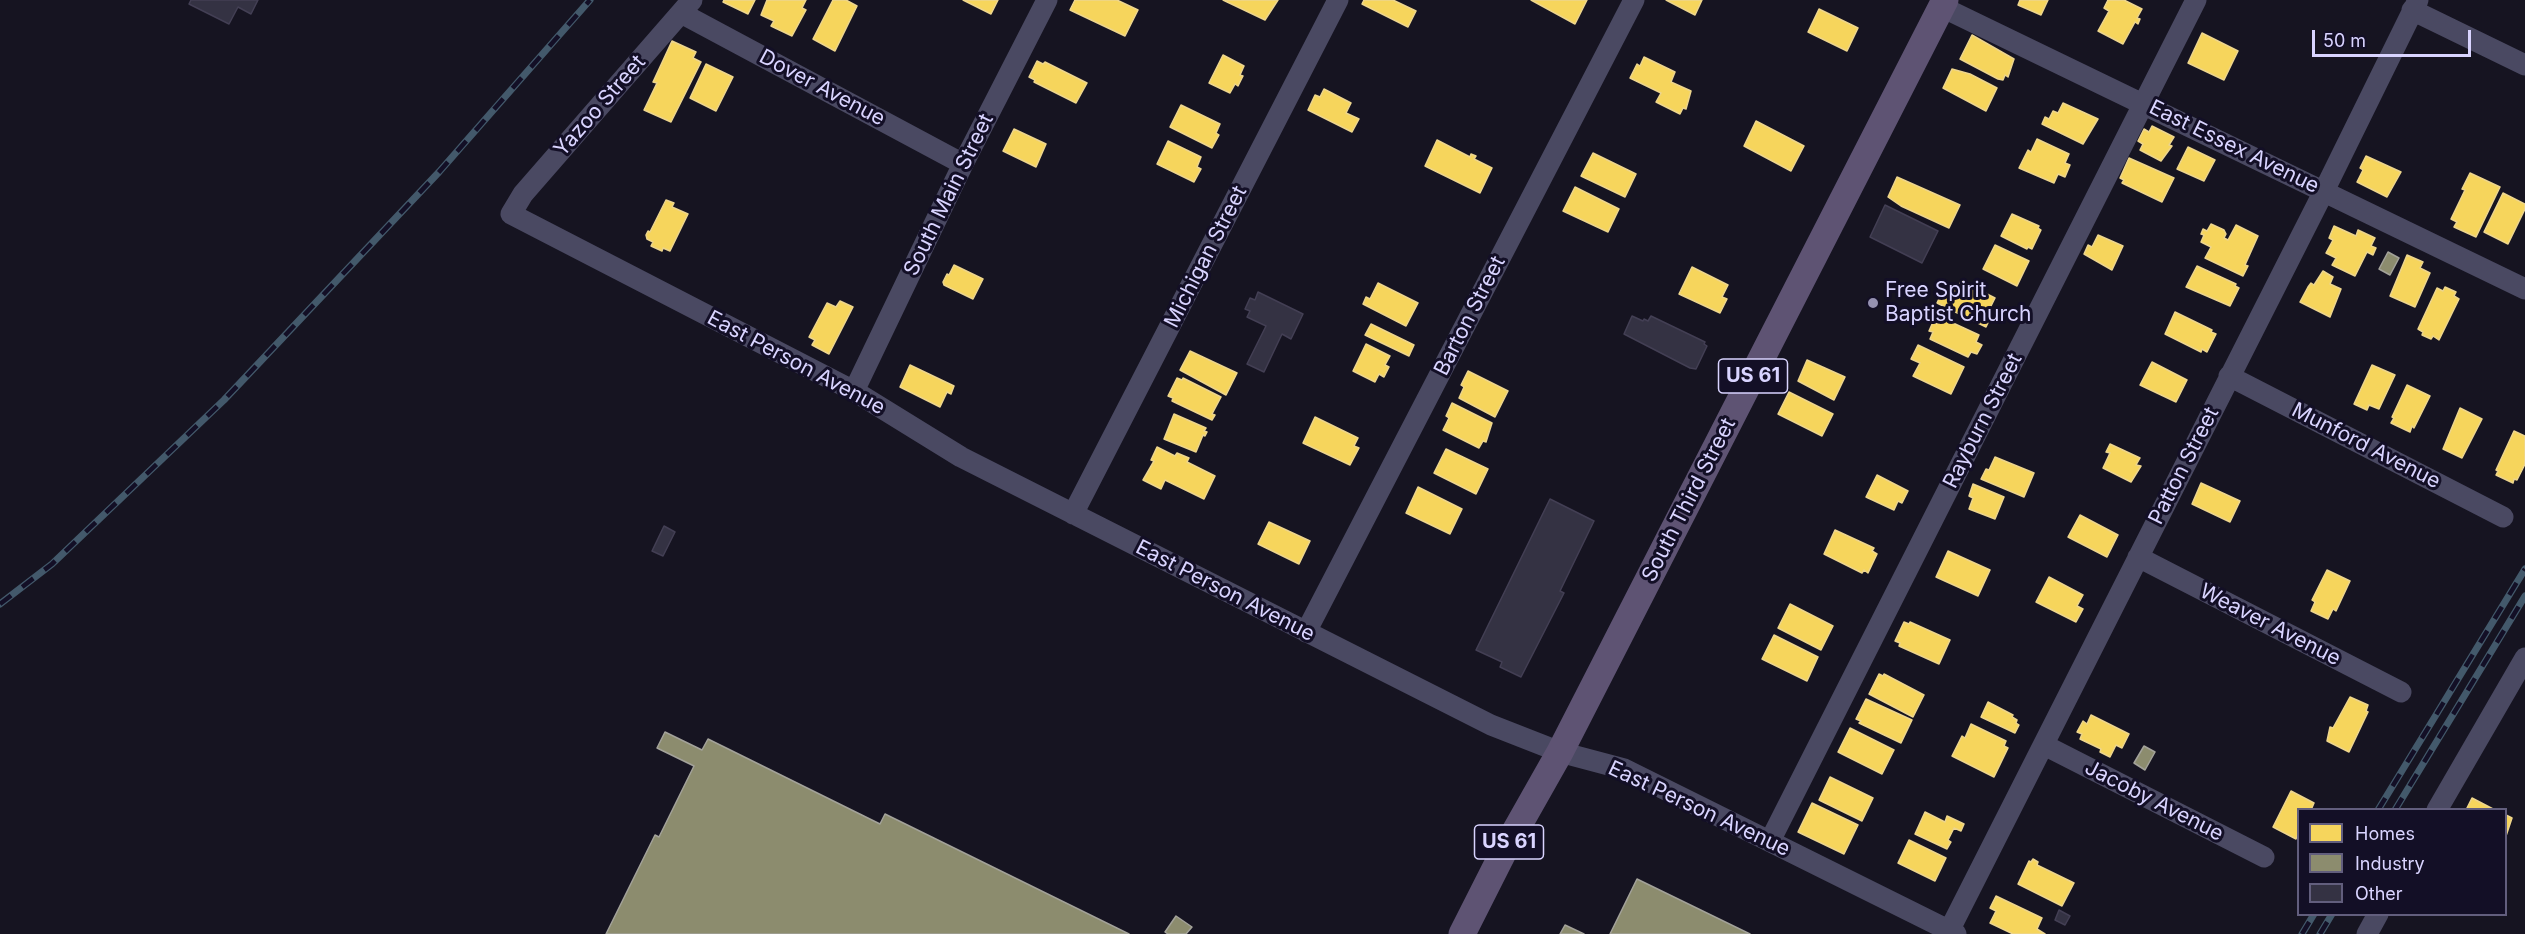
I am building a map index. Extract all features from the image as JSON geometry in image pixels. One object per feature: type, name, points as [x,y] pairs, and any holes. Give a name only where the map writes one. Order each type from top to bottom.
[{"type":"main road","name":"South Third Street","points":[[1461,934],[1560,752],[1944,3]]},
{"type":"street","name":"South Main Street","points":[[854,392],[963,164],[1047,0]]},
{"type":"street","name":"Michigan Street","points":[[1073,514],[1338,0]]},
{"type":"street","name":"Barton Street","points":[[1305,632],[1634,0]]},
{"type":"street","name":"Rayburn Street","points":[[1770,841],[2196,0]]},
{"type":"street","name":"East Essex Avenue","points":[[1944,3],[2525,289]]},
{"type":"street","points":[[2415,5],[2525,65]]},
{"type":"street","name":"Patton Street","points":[[1952,932],[2415,5]]},
{"type":"street","name":"Dover Avenue","points":[[686,7],[963,164]]},
{"type":"street","name":"Yazoo Street","points":[[511,214],[523,195],[686,7]]},
{"type":"street","name":"East Person Avenue","points":[[511,214],[854,392],[961,457],[1491,725],[1560,752],[1624,769],[1952,932]]},
{"type":"street","name":"Munford Avenue","points":[[2229,376],[2503,517]]},
{"type":"street","name":"Weaver Avenue","points":[[2138,557],[2401,692]]},
{"type":"street","points":[[2438,808],[2525,658]]},
{"type":"street","name":"Jacoby Avenue","points":[[2044,745],[2264,857]]},
{"type":"street","points":[[2367,934],[2377,916]]},
{"type":"building: Homes","points":[[724,0],[755,0],[748,14],[723,2]]},
{"type":"building: Homes","points":[[767,0],[806,0],[802,8],[806,10],[792,36],[771,26],[774,21],[761,15]]},
{"type":"building: Homes","points":[[833,0],[846,0],[857,6],[835,51],[813,39]]},
{"type":"building: Homes","points":[[963,0],[998,0],[991,14]]},
{"type":"building: Homes","points":[[1075,0],[1117,0],[1138,10],[1125,36],[1070,10]]},
{"type":"building: Homes","points":[[1223,0],[1278,0],[1265,20]]},
{"type":"building: Homes","points":[[1364,0],[1393,0],[1416,11],[1408,27],[1362,4]]},
{"type":"building: Homes","points":[[1531,0],[1587,0],[1575,24]]},
{"type":"building: Homes","points":[[1666,0],[1702,0],[1695,15]]},
{"type":"building: Homes","points":[[2020,0],[2048,0],[2041,15],[2018,5]]},
{"type":"building: Homes","points":[[2108,0],[2124,0],[2142,9],[2137,18],[2140,19],[2138,24],[2135,22],[2123,44],[2098,31],[2109,11],[2104,8]]},
{"type":"building: Homes","points":[[1819,9],[1858,28],[1847,51],[1808,32]]},
{"type":"building: Homes","points":[[2202,33],[2238,51],[2224,80],[2188,63]]},
{"type":"building: Homes","points":[[1972,35],[2014,59],[2008,77],[2005,75],[2003,80],[1998,79],[1960,59]]},
{"type":"building: Homes","points":[[672,41],[696,52],[693,58],[701,62],[671,122],[644,110],[657,83],[653,82]]},
{"type":"building: Homes","points":[[1223,55],[1244,66],[1240,75],[1243,76],[1238,86],[1235,84],[1230,93],[1209,83]]},
{"type":"building: Homes","points":[[1644,57],[1675,72],[1671,82],[1691,91],[1686,109],[1683,108],[1680,114],[1656,102],[1661,93],[1630,78],[1637,64],[1640,66]]},
{"type":"building: Homes","points":[[1037,61],[1043,64],[1045,62],[1087,83],[1076,103],[1034,82],[1035,80],[1029,77]]},
{"type":"building: Homes","points":[[706,64],[733,77],[716,111],[690,98]]},
{"type":"building: Homes","points":[[1952,69],[1970,74],[1997,88],[1986,111],[1943,88]]},
{"type":"building: Homes","points":[[1324,89],[1351,103],[1346,113],[1359,119],[1352,132],[1308,110],[1315,95],[1320,97]]},
{"type":"building: Homes","points":[[2063,103],[2098,119],[2083,144],[2042,124],[2045,117],[2049,119],[2053,111],[2058,113]]},
{"type":"building: Homes","points":[[1181,105],[1220,124],[1216,133],[1219,135],[1212,148],[1170,127]]},
{"type":"building: Homes","points":[[1756,121],[1804,146],[1791,171],[1744,146]]},
{"type":"building: Homes","points":[[2152,126],[2174,137],[2169,145],[2172,146],[2161,161],[2140,150],[2143,144],[2138,141],[2144,129],[2149,132]]},
{"type":"building: Homes","points":[[1014,129],[1046,144],[1036,167],[1003,151]]},
{"type":"building: Homes","points":[[2037,139],[2069,154],[2065,163],[2070,165],[2065,177],[2058,174],[2054,183],[2019,168],[2028,150],[2031,152]]},
{"type":"building: Homes","points":[[1437,140],[1470,157],[1471,154],[1476,156],[1474,159],[1492,168],[1480,193],[1425,166]]},
{"type":"building: Homes","points":[[1168,141],[1201,157],[1197,167],[1201,169],[1194,182],[1157,164]]},
{"type":"building: Homes","points":[[2188,147],[2215,160],[2204,181],[2177,169]]},
{"type":"building: Homes","points":[[1593,153],[1636,174],[1625,197],[1581,176]]},
{"type":"building: Homes","points":[[2366,156],[2401,172],[2387,197],[2357,182]]},
{"type":"building: Homes","points":[[2129,158],[2174,178],[2162,202],[2122,183],[2124,180],[2120,178]]},
{"type":"building: Homes","points":[[2470,173],[2500,187],[2476,237],[2454,227],[2457,222],[2451,219],[2465,190],[2462,189]]},
{"type":"building: Homes","points":[[1897,177],[1960,205],[1949,228],[1901,206],[1888,197]]},
{"type":"building: Homes","points":[[1575,187],[1619,209],[1608,232],[1563,211]]},
{"type":"building: Homes","points":[[2503,193],[2525,204],[2525,209],[2508,244],[2484,232]]},
{"type":"building: Homes","points":[[666,200],[674,203],[672,207],[688,214],[670,251],[663,248],[662,251],[651,246],[653,242],[647,239],[646,235],[648,231],[650,232]]},
{"type":"building: Homes","points":[[2012,214],[2039,226],[2041,230],[2032,249],[2028,247],[2027,249],[2001,236]]},
{"type":"building: Homes","points":[[2211,224],[2224,230],[2226,234],[2224,238],[2228,240],[2236,225],[2258,236],[2245,265],[2248,266],[2243,276],[2205,258],[2211,247],[2201,242],[2204,235],[2201,234],[2203,229],[2207,231]]},
{"type":"building: Homes","points":[[2334,226],[2356,236],[2358,230],[2375,238],[2371,246],[2376,248],[2373,255],[2367,252],[2355,276],[2332,265],[2336,258],[2326,253],[2333,240],[2329,238]]},
{"type":"building: Homes","points":[[2098,235],[2123,246],[2112,270],[2084,254],[2088,245],[2092,247]]},
{"type":"building: Homes","points":[[1995,245],[2029,261],[2017,286],[1983,269]]},
{"type":"building: Homes","points":[[2407,255],[2423,262],[2420,268],[2430,273],[2415,307],[2390,296]]},
{"type":"building: Homes","points":[[954,265],[983,279],[973,299],[944,285],[947,274],[949,275]]},
{"type":"building: Homes","points":[[2197,266],[2236,284],[2235,286],[2239,288],[2230,306],[2186,287]]},
{"type":"building: Homes","points":[[1692,267],[1728,285],[1722,297],[1727,299],[1720,313],[1679,294]]},
{"type":"building: Homes","points":[[2323,271],[2333,277],[2330,284],[2341,289],[2330,317],[2300,302],[2308,287],[2311,283],[2314,285]]},
{"type":"building: Homes","points":[[1961,281],[1995,298],[1989,310],[1993,312],[1986,327],[1937,303],[1945,286],[1951,289],[1953,285],[1958,287]]},
{"type":"building: Homes","points":[[1378,283],[1418,303],[1406,326],[1363,304],[1366,297],[1370,299]]},
{"type":"building: Homes","points":[[2445,287],[2456,292],[2454,296],[2459,299],[2439,340],[2433,336],[2431,339],[2422,335],[2423,332],[2418,329],[2437,288],[2443,291]]},
{"type":"building: Homes","points":[[840,301],[853,307],[829,354],[812,345],[815,340],[809,337],[827,303],[836,307]]},
{"type":"building: Homes","points":[[2175,312],[2216,334],[2207,352],[2202,349],[2201,352],[2165,334]]},
{"type":"building: Homes","points":[[1940,317],[1979,335],[1976,342],[1982,345],[1977,354],[1971,352],[1968,357],[1930,339],[1933,332],[1929,331],[1933,322],[1937,324]]},
{"type":"building: Homes","points":[[1371,324],[1414,345],[1409,356],[1365,335]]},
{"type":"building: Homes","points":[[1366,344],[1390,356],[1385,365],[1389,367],[1384,377],[1379,374],[1375,382],[1353,371]]},
{"type":"building: Homes","points":[[1918,345],[1964,367],[1951,394],[1913,376],[1920,363],[1911,359]]},
{"type":"building: Homes","points":[[1190,351],[1237,373],[1226,395],[1180,370]]},
{"type":"building: Homes","points":[[1807,360],[1845,377],[1834,400],[1798,381]]},
{"type":"building: Homes","points":[[2152,362],[2187,380],[2176,402],[2140,385]]},
{"type":"building: Homes","points":[[910,365],[954,386],[951,394],[947,392],[940,407],[900,387]]},
{"type":"building: Homes","points":[[2372,365],[2395,375],[2379,409],[2369,405],[2367,410],[2354,404]]},
{"type":"building: Homes","points":[[1468,371],[1508,391],[1495,417],[1459,398],[1464,387],[1461,385]]},
{"type":"building: Homes","points":[[1177,378],[1182,380],[1183,378],[1221,397],[1212,414],[1215,415],[1212,420],[1172,401],[1173,398],[1168,396]]},
{"type":"building: Homes","points":[[2407,385],[2430,396],[2410,432],[2391,423]]},
{"type":"building: Homes","points":[[1789,392],[1833,414],[1822,436],[1778,414]]},
{"type":"building: Homes","points":[[1452,403],[1492,423],[1486,442],[1483,441],[1479,448],[1443,430],[1449,418],[1446,416]]},
{"type":"building: Homes","points":[[2460,408],[2482,419],[2462,458],[2443,449]]},
{"type":"building: Homes","points":[[1174,414],[1206,428],[1204,431],[1207,432],[1205,436],[1203,435],[1196,452],[1164,439]]},
{"type":"building: Homes","points":[[1315,417],[1358,438],[1354,446],[1359,448],[1350,465],[1303,443]]},
{"type":"building: Homes","points":[[2514,431],[2525,436],[2525,464],[2513,483],[2496,475],[2498,471],[2496,470]]},
{"type":"building: Homes","points":[[2110,444],[2140,458],[2136,465],[2141,466],[2131,482],[2103,468],[2110,453],[2106,452]]},
{"type":"building: Homes","points":[[1157,447],[1175,456],[1177,453],[1189,458],[1187,462],[1215,476],[1204,499],[1165,480],[1161,489],[1143,480],[1154,461],[1151,460]]},
{"type":"building: Homes","points":[[1446,449],[1488,469],[1476,494],[1434,473]]},
{"type":"building: Homes","points":[[1995,457],[2034,473],[2024,497],[1981,479],[1986,469],[1989,470]]},
{"type":"building: Homes","points":[[1877,475],[1908,491],[1902,503],[1898,501],[1894,510],[1866,497]]},
{"type":"building: Homes","points":[[2201,483],[2240,501],[2230,522],[2192,504]]},
{"type":"building: Homes","points":[[1973,484],[2004,497],[1995,519],[1969,509],[1973,498],[1969,496]]},
{"type":"building: Homes","points":[[1418,487],[1462,509],[1450,534],[1406,513]]},
{"type":"building: Homes","points":[[2080,515],[2118,535],[2107,557],[2068,537]]},
{"type":"building: Homes","points":[[1269,522],[1310,541],[1299,564],[1258,544]]},
{"type":"building: Homes","points":[[1835,530],[1874,548],[1872,551],[1877,554],[1868,573],[1864,570],[1862,573],[1824,554]]},
{"type":"building: Homes","points":[[1948,551],[1990,570],[1978,596],[1936,577]]},
{"type":"building: Homes","points":[[2327,570],[2350,581],[2336,611],[2333,609],[2328,619],[2311,611],[2315,602],[2312,600]]},
{"type":"building: Homes","points":[[2049,577],[2083,595],[2077,606],[2083,609],[2076,622],[2036,602]]},
{"type":"building: Homes","points":[[1790,604],[1833,626],[1821,650],[1778,628]]},
{"type":"building: Homes","points":[[1904,622],[1909,624],[1910,622],[1950,640],[1939,664],[1899,646],[1900,643],[1895,641]]},
{"type":"building: Homes","points":[[1774,635],[1818,657],[1807,681],[1762,659]]},
{"type":"building: Homes","points":[[1879,674],[1883,676],[1884,674],[1924,695],[1913,717],[1869,694]]},
{"type":"building: Homes","points":[[2350,697],[2368,705],[2366,711],[2368,712],[2349,752],[2327,741],[2330,727],[2333,728]]},
{"type":"building: Homes","points":[[1866,699],[1912,720],[1901,743],[1859,723],[1861,721],[1856,719]]},
{"type":"building: Homes","points":[[1988,702],[2013,715],[2012,717],[2019,725],[2015,733],[1981,717]]},
{"type":"building: Homes","points":[[2091,715],[2129,734],[2122,748],[2116,745],[2110,757],[2100,752],[2101,749],[2080,739],[2082,734],[2077,732],[2083,721],[2087,724]]},
{"type":"building: Homes","points":[[1971,724],[2006,741],[2004,746],[2008,748],[1994,777],[1952,756],[1962,736],[1965,738]]},
{"type":"building: Homes","points":[[1850,728],[1894,750],[1882,774],[1838,752]]},
{"type":"building: Homes","points":[[1830,777],[1873,798],[1862,821],[1819,800]]},
{"type":"building: Homes","points":[[2291,791],[2314,803],[2312,808],[2297,808],[2296,839],[2273,827]]},
{"type":"building: Homes","points":[[2472,798],[2491,808],[2467,808]]},
{"type":"building: Homes","points":[[1812,803],[1858,825],[1844,854],[1798,832]]},
{"type":"building: Homes","points":[[1925,812],[1945,822],[1947,816],[1964,824],[1961,831],[1954,828],[1948,840],[1951,842],[1947,849],[1915,834]]},
{"type":"building: Homes","points":[[2507,816],[2512,818],[2507,833]]},
{"type":"building: Homes","points":[[1909,840],[1946,858],[1935,881],[1898,863]]},
{"type":"building: Homes","points":[[2033,859],[2038,862],[2037,865],[2074,883],[2062,906],[2018,884],[2029,861]]},
{"type":"building: Homes","points":[[1996,896],[2042,918],[2037,929],[2045,934],[2013,934],[1990,923],[1996,911],[1990,908]]},
{"type":"building: Industry","points":[[2388,252],[2399,258],[2390,275],[2379,269]]},
{"type":"building: Industry","points":[[665,732],[702,750],[708,739],[880,824],[885,814],[1129,934],[606,934],[655,835],[659,837],[694,766],[657,748]]},
{"type":"building: Industry","points":[[2144,746],[2155,752],[2145,770],[2134,763]]},
{"type":"building: Industry","points":[[1637,879],[1750,934],[1610,934]]},
{"type":"building: Industry","points":[[1176,916],[1192,927],[1186,934],[1165,932]]},
{"type":"building: Industry","points":[[1565,925],[1584,934],[1560,934]]},
{"type":"building: Other","points":[[191,0],[258,0],[251,14],[238,7],[229,24],[189,4]]},
{"type":"building: Other","points":[[1885,205],[1938,231],[1922,263],[1870,237]]},
{"type":"building: Other","points":[[1258,292],[1303,314],[1291,339],[1282,334],[1264,372],[1247,364],[1266,326],[1247,317],[1250,311],[1245,309],[1250,298],[1255,300]]},
{"type":"building: Other","points":[[1632,316],[1648,321],[1651,316],[1705,342],[1707,346],[1696,369],[1624,334]]},
{"type":"building: Other","points":[[1550,499],[1594,521],[1560,591],[1564,593],[1521,677],[1500,667],[1502,662],[1476,650]]},
{"type":"building: Other","points":[[664,526],[675,532],[663,556],[652,551]]},
{"type":"building: Other","points":[[2059,910],[2070,916],[2065,925],[2055,920]]},
{"type":"railway","points":[[0,604],[52,564],[224,400],[439,172],[590,0]]},
{"type":"railway","points":[[2379,808],[2525,569]]},
{"type":"railway","points":[[2396,808],[2525,596]]},
{"type":"railway","points":[[2302,934],[2313,916]]},
{"type":"railway","points":[[2320,934],[2331,916]]},
{"type":"place","name":"Free Spirit Baptist Church","points":[[1873,303]]}]
